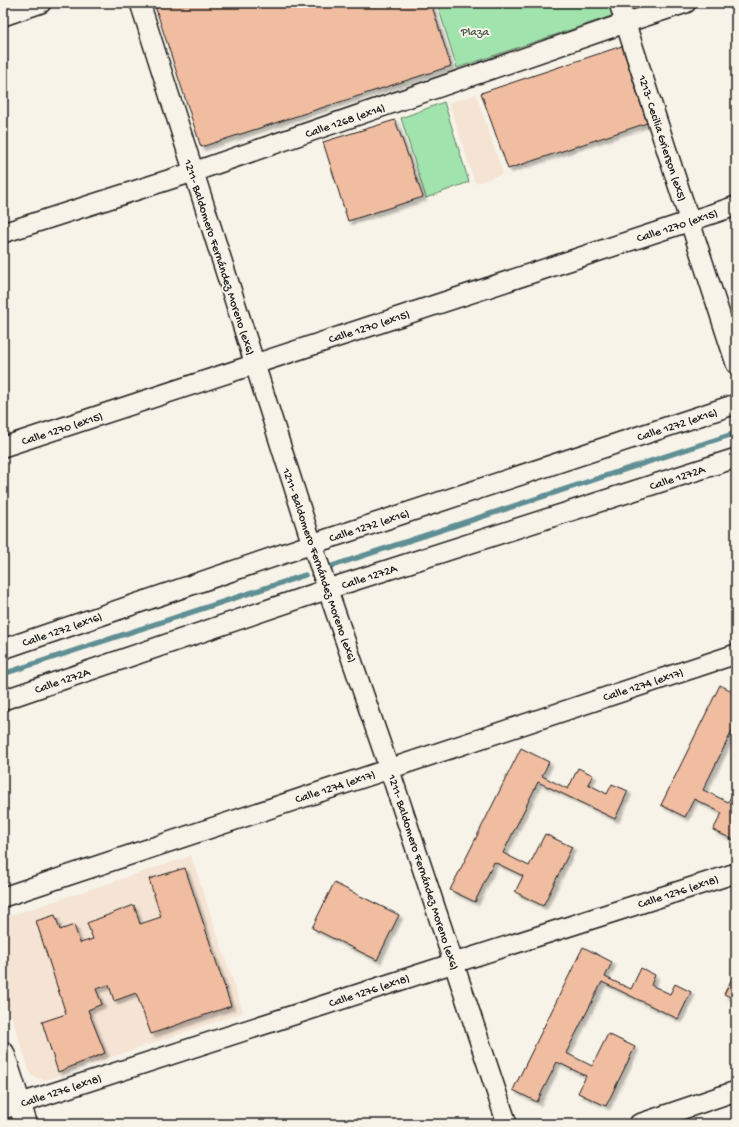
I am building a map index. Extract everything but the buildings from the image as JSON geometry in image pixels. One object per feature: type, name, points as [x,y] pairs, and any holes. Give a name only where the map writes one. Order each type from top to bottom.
[{"type":"street","points":[[3,16],[41,3]]},
{"type":"street","name":"1211- Baldomero Fernández Moreno (ex6)","points":[[140,3],[312,544],[389,768],[507,1124]]},
{"type":"street","name":"1213- Cecilia Grierson (ex5)","points":[[619,3],[736,364]]},
{"type":"street","name":"Calle 1268 (ex14)","points":[[3,233],[193,172],[625,22],[686,3]]},
{"type":"street","name":"Calle 1270 (ex15)","points":[[3,448],[736,206]]},
{"type":"street","name":"Calle 1272 (ex16)","points":[[3,648],[736,404]]},
{"type":"street","name":"Calle 1272A","points":[[3,700],[328,590],[736,458]]},
{"type":"street","name":"Calle 1274 (ex17)","points":[[3,897],[736,654]]},
{"type":"street","name":"Calle 1276 (ex18)","points":[[11,1107],[736,873]]},
{"type":"street","points":[[3,1053],[11,1107],[26,1124]]},
{"type":"street","points":[[639,1124],[736,1091]]},
{"type":"shaded area","points":[[476,94],[503,174],[475,183],[449,103]]},
{"type":"shaded area","points":[[191,856],[243,1012],[45,1080],[31,1076],[3,990],[3,918]]},
{"type":"green space","name":"Plaza","points":[[437,3],[613,3],[617,14],[457,68]]},
{"type":"green space","points":[[444,102],[469,182],[426,198],[401,118]]},
{"type":"waterway","points":[[332,566],[736,433]]},
{"type":"waterway","points":[[3,674],[305,575]]}]
